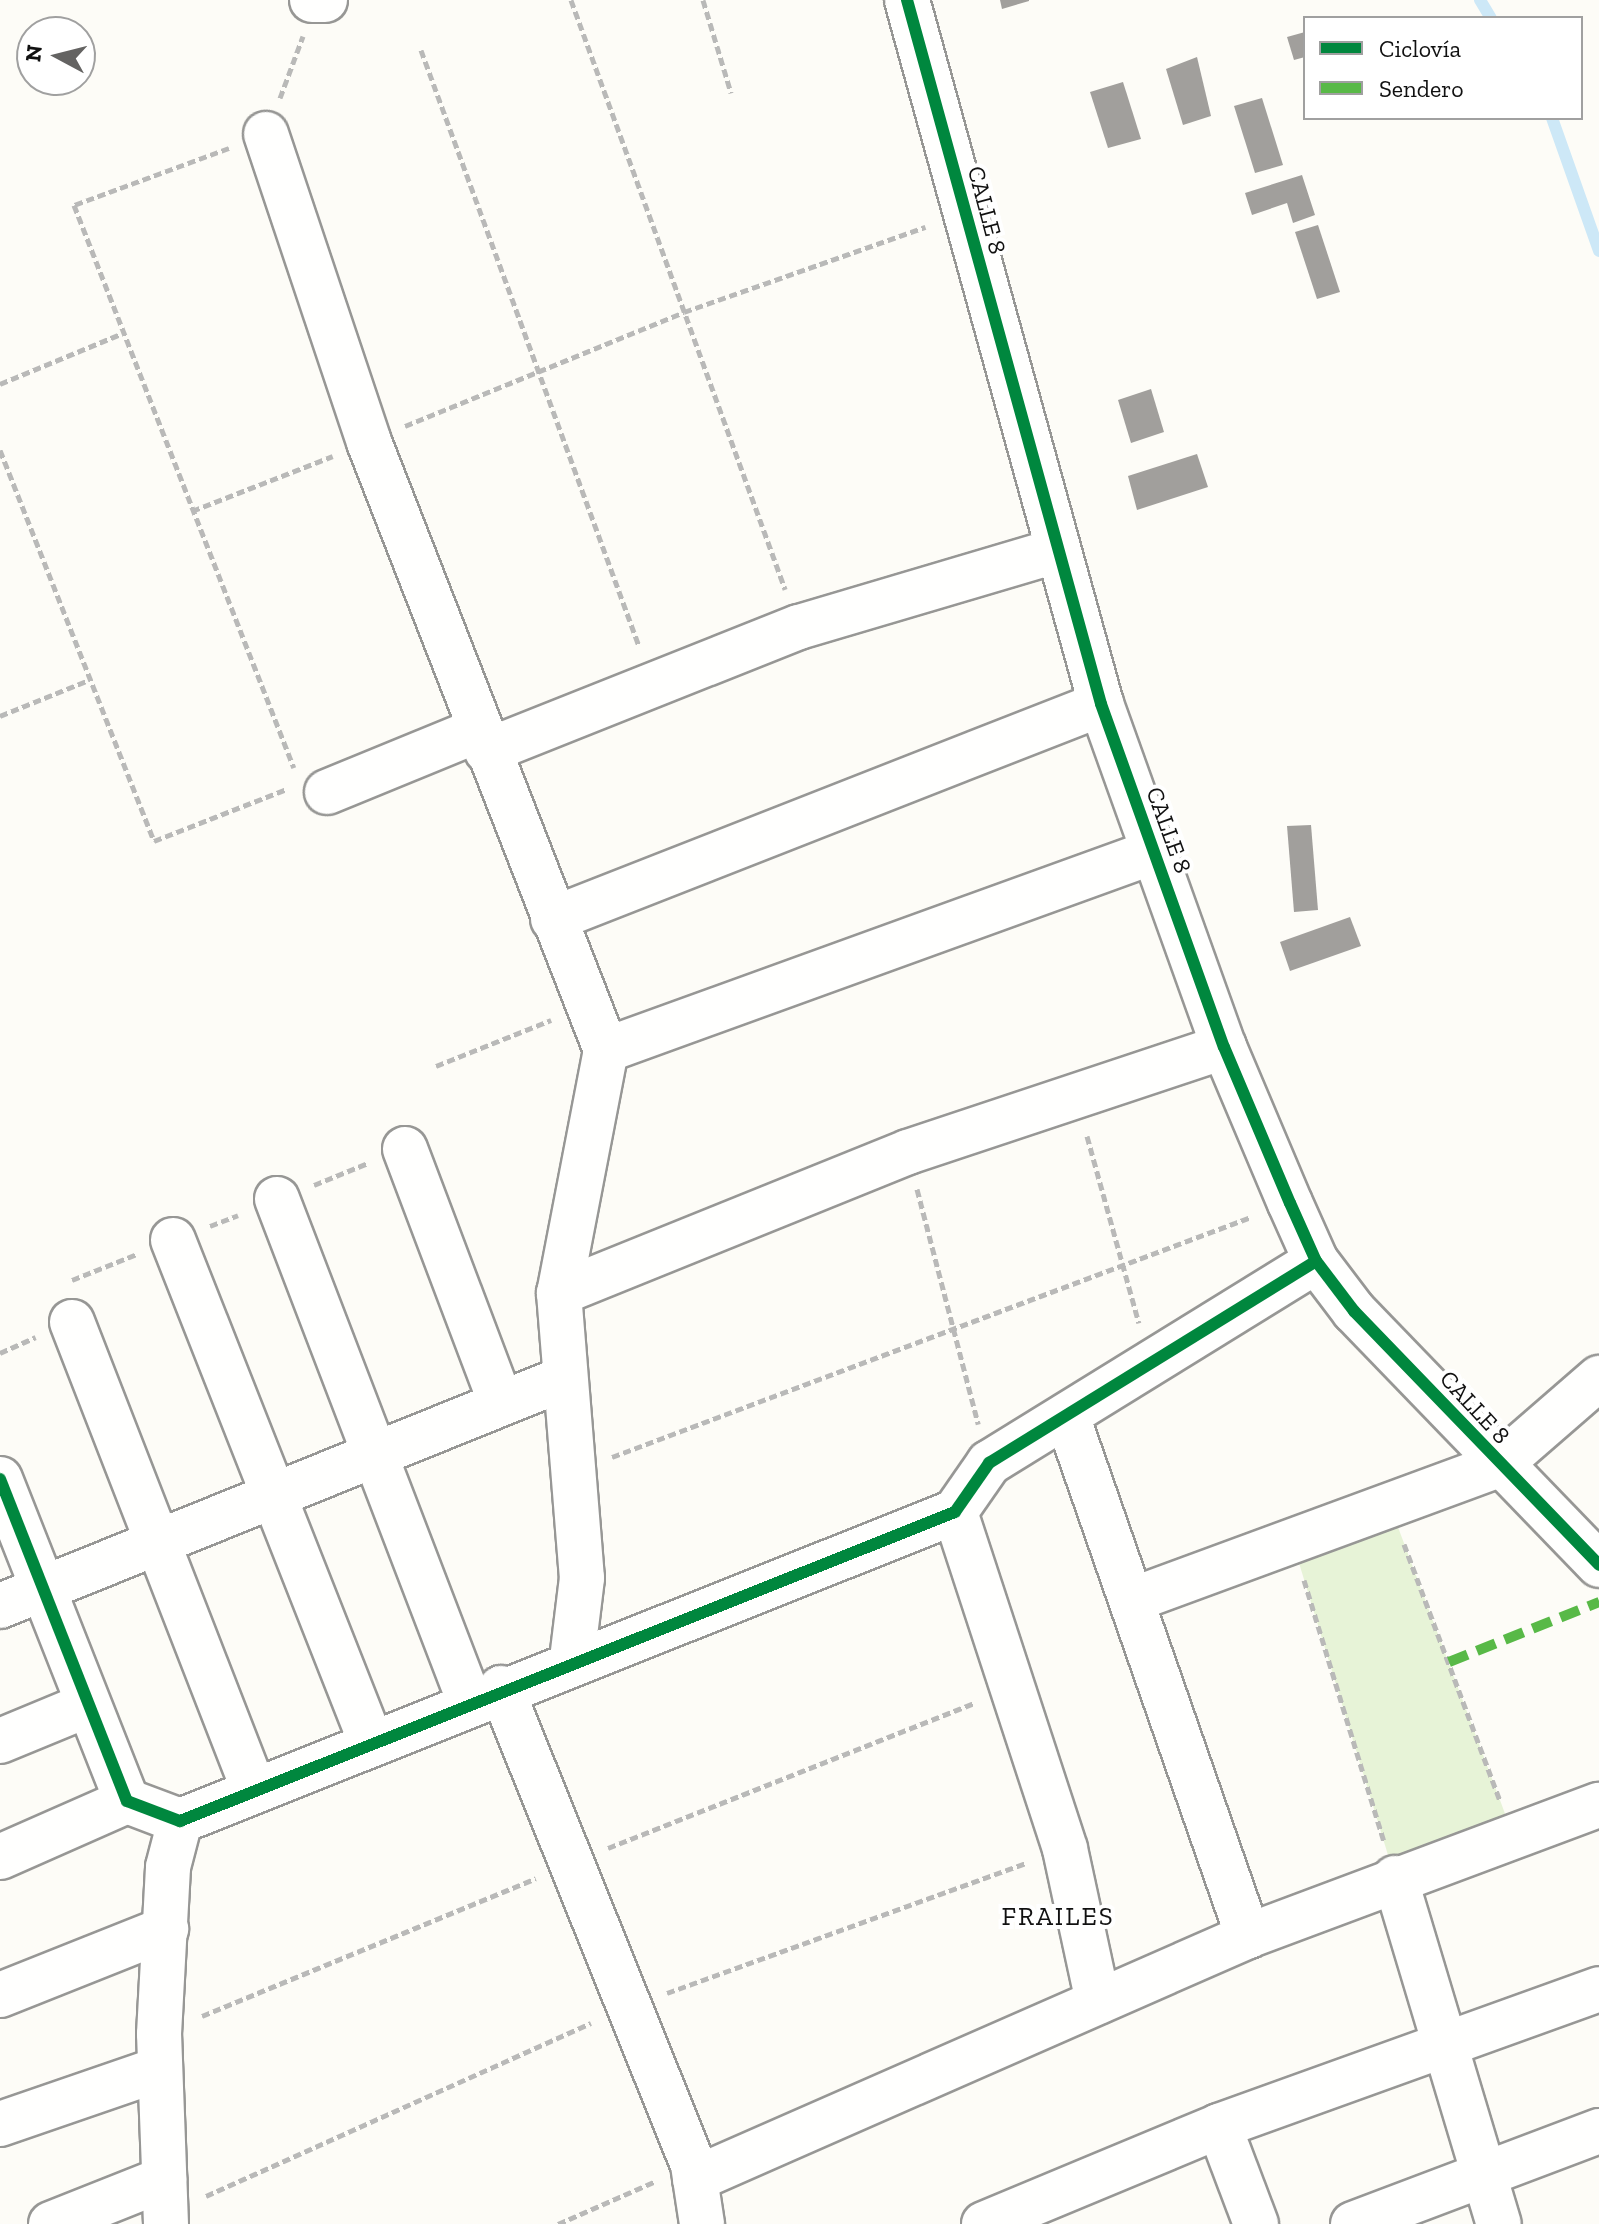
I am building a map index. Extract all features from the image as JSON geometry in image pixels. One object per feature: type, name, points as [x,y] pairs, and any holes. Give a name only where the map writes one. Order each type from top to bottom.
[{"type":"street","name":"CALLE 8","points":[[907,0],[1056,551],[1101,704],[1224,1047],[1290,1203],[1316,1261],[1499,1465],[1599,1565]]},
{"type":"street","points":[[266,134],[369,442],[585,1006],[606,1050],[559,1293],[582,1578],[572,1659]]},
{"type":"street","points":[[327,792],[482,741],[799,627],[1056,551]]},
{"type":"street","points":[[553,919],[1101,704]]},
{"type":"street","points":[[606,1050],[1153,852]]},
{"type":"street","points":[[559,1293],[908,1152],[1078,1100],[1224,1047]]},
{"type":"street","points":[[405,1149],[501,1403]]},
{"type":"street","points":[[277,1199],[379,1453],[694,2172],[702,2224]]},
{"type":"street","points":[[173,1240],[371,1742]]},
{"type":"street","points":[[0,1857],[127,1801],[180,1821],[572,1659],[955,1512],[989,1463],[1316,1261]]},
{"type":"street","points":[[65,1303],[254,1790]]},
{"type":"street","points":[[0,1606],[273,1492],[565,1378]]},
{"type":"street","points":[[1132,1600],[1499,1465],[1599,1378]]},
{"type":"street","points":[[1067,1416],[1248,1936]]},
{"type":"street","points":[[0,1479],[85,1706],[127,1801]]},
{"type":"street","points":[[955,1512],[1065,1849],[1098,2001]]},
{"type":"street","points":[[0,1741],[85,1706]]},
{"type":"street","points":[[694,2172],[1248,1936],[1395,1878],[1599,1805]]},
{"type":"street","points":[[166,2224],[160,2069],[168,1867],[180,1821]]},
{"type":"street","points":[[1395,1878],[1499,2224]]},
{"type":"street","points":[[0,1995],[166,1929]]},
{"type":"street","points":[[984,2224],[1219,2126],[1446,2041],[1599,1989]]},
{"type":"street","points":[[0,2124],[160,2069]]},
{"type":"street","points":[[1219,2126],[1256,2224]]},
{"type":"street","points":[[1353,2224],[1484,2170],[1599,2131]]},
{"type":"street","points":[[51,2224],[164,2179]]},
{"type":"path","points":[[571,0],[799,627]]},
{"type":"path","points":[[703,0],[731,93]]},
{"type":"path","points":[[0,450],[154,841],[300,784],[121,334],[74,205],[266,134],[317,2]]},
{"type":"path","points":[[421,50],[541,369],[652,681]]},
{"type":"path","points":[[192,511],[369,442],[684,312],[965,214]]},
{"type":"path","points":[[0,384],[121,334]]},
{"type":"path","points":[[0,716],[89,680]]},
{"type":"path","points":[[436,1066],[585,1006]]},
{"type":"path","points":[[1078,1100],[1151,1362]]},
{"type":"path","points":[[908,1152],[989,1463]]},
{"type":"path","points":[[574,1471],[1290,1203]]},
{"type":"path","points":[[65,1303],[173,1240]]},
{"type":"path","points":[[1389,1503],[1513,1835]]},
{"type":"path","points":[[1292,1539],[1395,1878]]},
{"type":"path","points":[[558,2224],[694,2172]]},
{"type":"green space","points":[[1389,1503],[1513,1835],[1395,1878],[1292,1540]]},
{"type":"building","points":[[1000,0],[1029,0],[1029,1],[1002,9]]},
{"type":"building","points":[[1303,33],[1303,58],[1294,60],[1287,37]]},
{"type":"building","points":[[1197,57],[1211,116],[1183,125],[1166,69]]},
{"type":"building","points":[[1123,82],[1141,139],[1108,148],[1090,92]]},
{"type":"building","points":[[1262,98],[1283,165],[1255,173],[1234,106]]},
{"type":"building","points":[[1302,175],[1315,215],[1293,223],[1287,203],[1252,215],[1245,193]]},
{"type":"building","points":[[1318,225],[1340,292],[1317,299],[1295,232]]},
{"type":"building","points":[[1151,389],[1164,432],[1131,443],[1118,400]]},
{"type":"building","points":[[1197,454],[1208,487],[1137,510],[1128,476]]},
{"type":"building","points":[[1311,825],[1318,910],[1294,912],[1287,826]]},
{"type":"building","points":[[1350,917],[1361,946],[1290,971],[1280,942]]},
{"type":"waterway","points":[[1480,0],[1490,16]]},
{"type":"waterway","points":[[1553,120],[1599,251]]},
{"type":"marked path","points":[[1449,1662],[1599,1602]]},
{"type":"cycle path","points":[[907,0],[1101,704],[1224,1047],[1290,1203],[1316,1261],[1354,1311],[1599,1565]]},
{"type":"cycle path","points":[[0,1479],[127,1801],[180,1821],[955,1512],[989,1463],[1316,1261]]},
{"type":"district","name":"FRAILES","points":[[1058,1917]]}]
